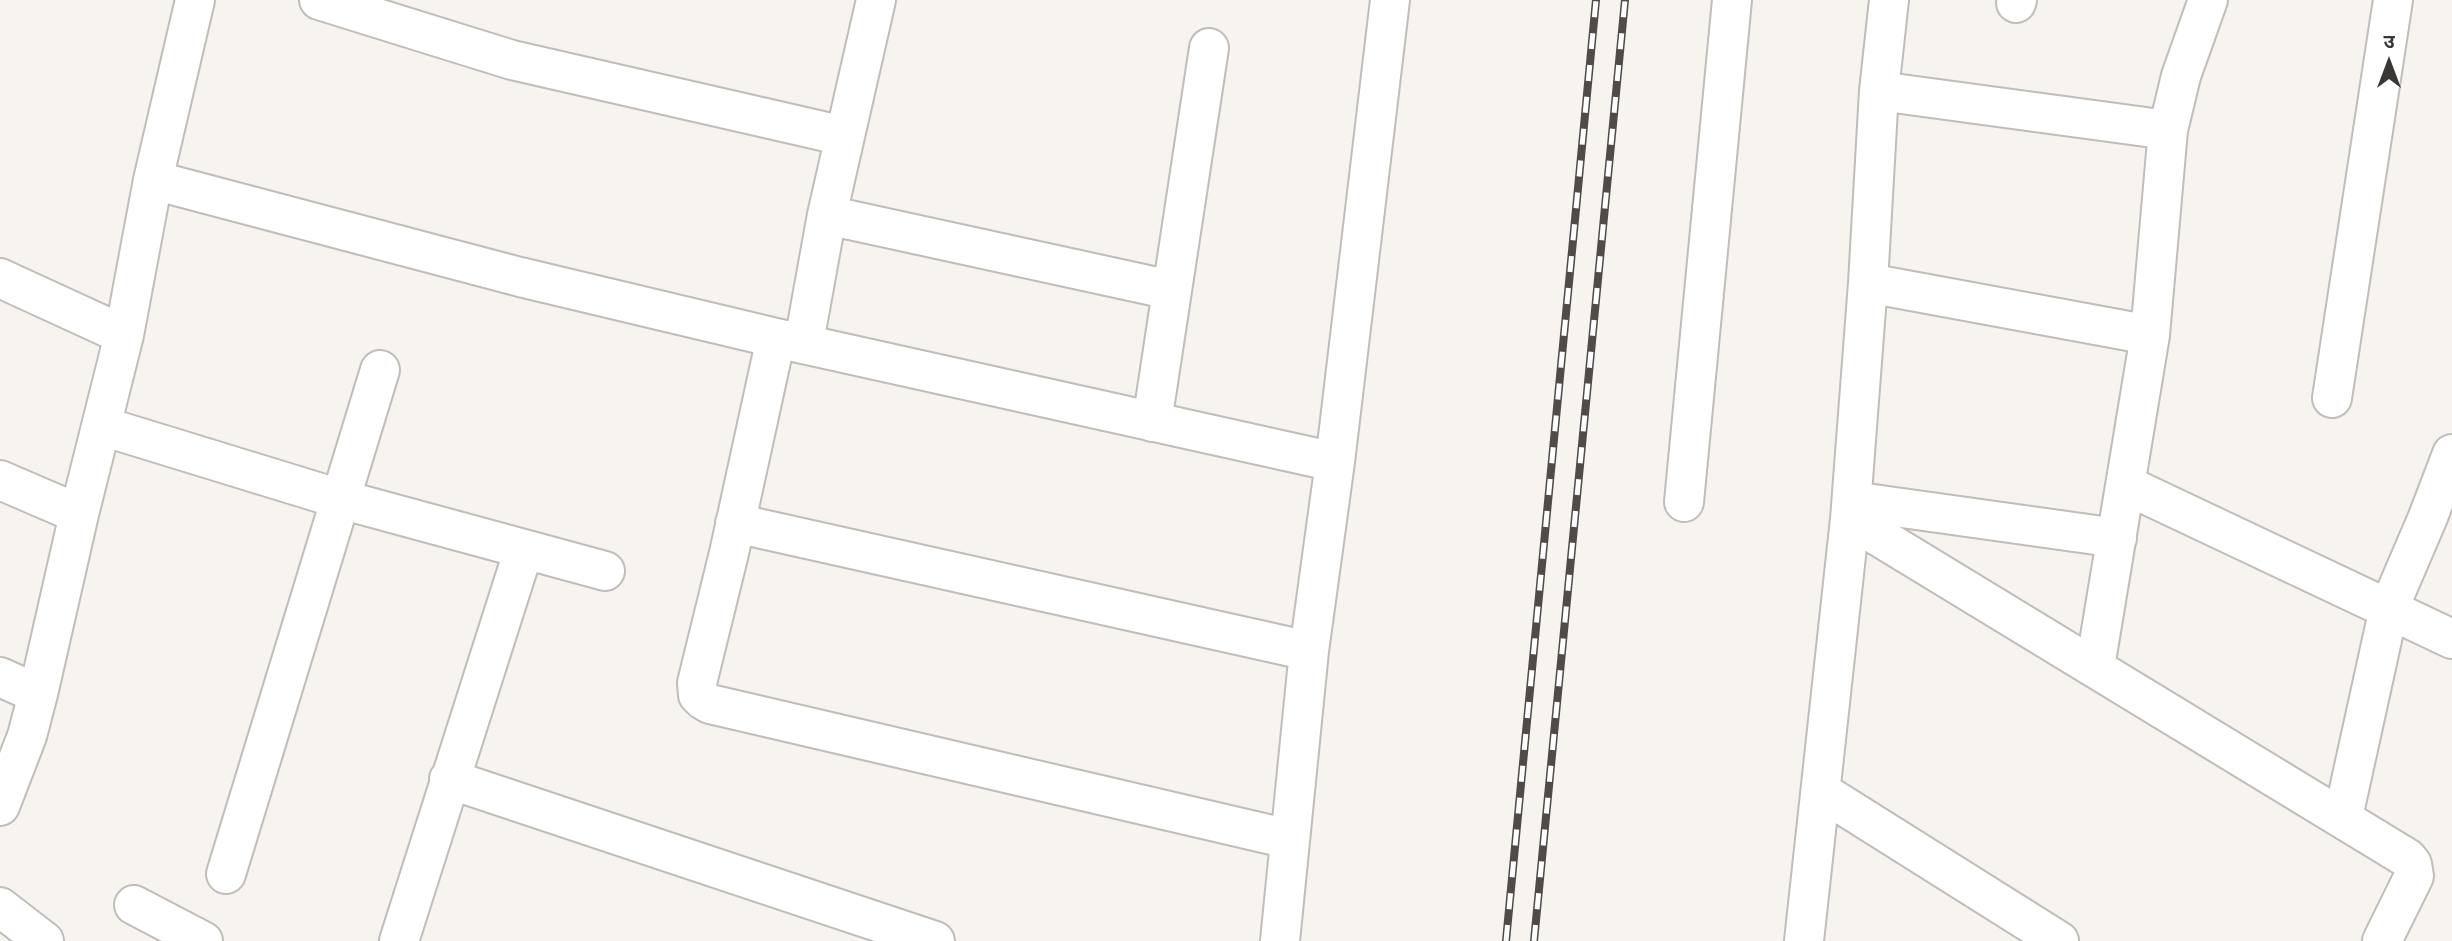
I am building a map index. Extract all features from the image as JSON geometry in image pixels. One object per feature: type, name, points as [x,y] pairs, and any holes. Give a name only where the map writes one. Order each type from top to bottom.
[{"type":"street","points":[[0,806],[27,737],[38,694],[124,335],[153,180],[195,0]]},
{"type":"street","points":[[319,0],[512,60],[844,136]]},
{"type":"street","points":[[876,0],[827,215],[735,523],[697,683],[698,695],[709,704],[1289,839]]},
{"type":"street","points":[[1279,941],[1309,651],[1335,462],[1390,0]]},
{"type":"street","points":[[1684,502],[1732,0]]},
{"type":"street","points":[[1804,941],[1851,510],[1879,91],[1889,0]]},
{"type":"street","points":[[2095,667],[2150,335],[2168,130],[2181,76],[2208,0]]},
{"type":"street","points":[[2332,398],[2393,0]]},
{"type":"street","points":[[1152,422],[1209,48]]},
{"type":"street","points":[[1879,91],[2168,130]]},
{"type":"street","points":[[153,180],[520,277],[1335,462]]},
{"type":"street","points":[[827,215],[1171,290]]},
{"type":"street","points":[[0,278],[124,335]]},
{"type":"street","points":[[1868,283],[2150,335]]},
{"type":"street","points":[[226,874],[380,370]]},
{"type":"street","points":[[102,426],[340,499],[605,571]]},
{"type":"street","points":[[2343,817],[2389,608],[2452,454]]},
{"type":"street","points":[[0,480],[79,514]]},
{"type":"street","points":[[2126,485],[2452,639]]},
{"type":"street","points":[[1851,510],[2117,538]]},
{"type":"street","points":[[1851,510],[2095,667],[2407,858],[2414,870],[2414,876],[2382,941]]},
{"type":"street","points":[[735,523],[1309,651]]},
{"type":"street","points":[[408,938],[449,779],[524,549]]},
{"type":"street","points":[[0,677],[38,694]]},
{"type":"street","points":[[449,779],[935,941]]},
{"type":"street","points":[[1822,792],[2059,941]]},
{"type":"street","points":[[134,905],[203,941]]},
{"type":"street","points":[[8,921],[44,941]]},
{"type":"railway","points":[[1506,941],[1596,0]]},
{"type":"railway","points":[[1534,941],[1625,0]]}]
